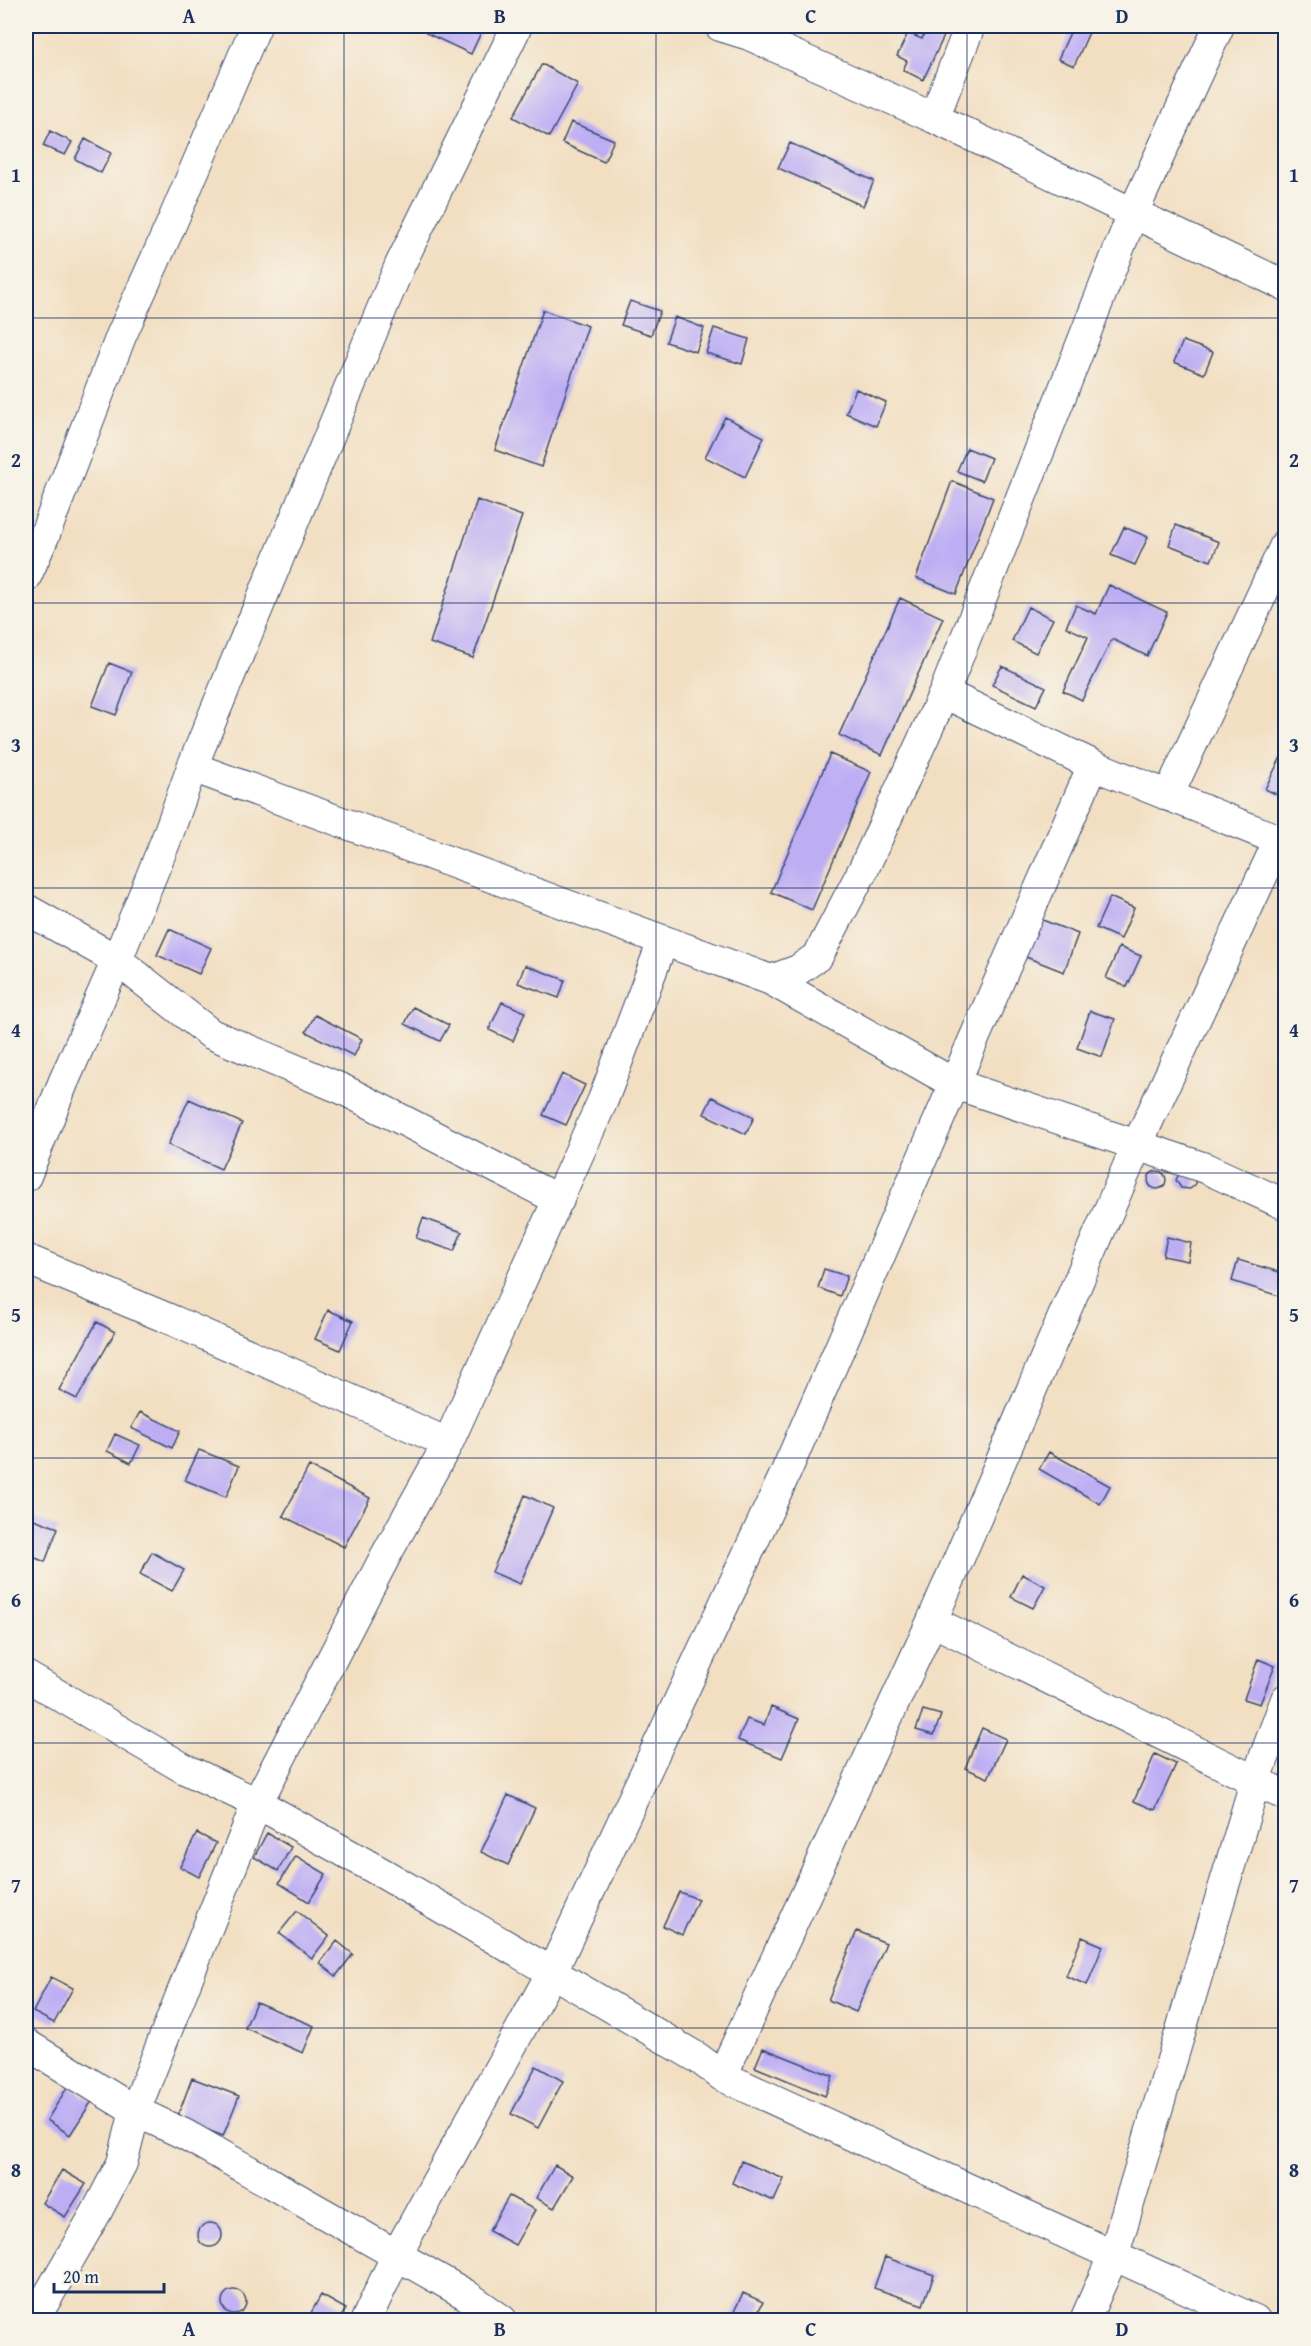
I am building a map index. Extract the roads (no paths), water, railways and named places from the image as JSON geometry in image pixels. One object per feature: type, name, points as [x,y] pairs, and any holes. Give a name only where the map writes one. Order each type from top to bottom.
[{"type":"street","points":[[26,577],[45,534],[121,336],[175,217],[256,26]]},
{"type":"street","points":[[26,1176],[63,1083],[117,960],[166,840],[192,767],[400,265],[517,26]]},
{"type":"street","points":[[720,26],[751,30],[1286,286]]},
{"type":"street","points":[[933,118],[970,26]]},
{"type":"street","points":[[771,980],[798,970],[818,956],[864,868],[944,693],[1133,213],[1220,26]]},
{"type":"street","points":[[1168,796],[1286,543]]},
{"type":"street","points":[[722,2076],[932,1621],[1137,1145],[1282,842],[1093,765],[944,693]]},
{"type":"street","points":[[366,2320],[396,2256],[552,1972],[785,1474],[1093,765]]},
{"type":"street","points":[[192,767],[771,980],[955,1084],[1205,1167],[1286,1204]]},
{"type":"street","points":[[26,909],[117,960],[211,1034],[342,1089],[559,1200]]},
{"type":"street","points":[[34,2320],[122,2163],[135,2111],[257,1803],[386,1555],[448,1443],[603,1100],[663,941]]},
{"type":"street","points":[[26,1259],[174,1321],[448,1443]]},
{"type":"street","points":[[932,1621],[1286,1796]]},
{"type":"street","points":[[26,1676],[185,1769],[257,1803],[384,1874],[698,2058],[722,2076],[1255,2320]]},
{"type":"street","points":[[1085,2320],[1114,2254],[1255,1782],[1286,1699]]},
{"type":"street","points":[[26,2044],[135,2111],[186,2134],[465,2294],[502,2320]]}]
